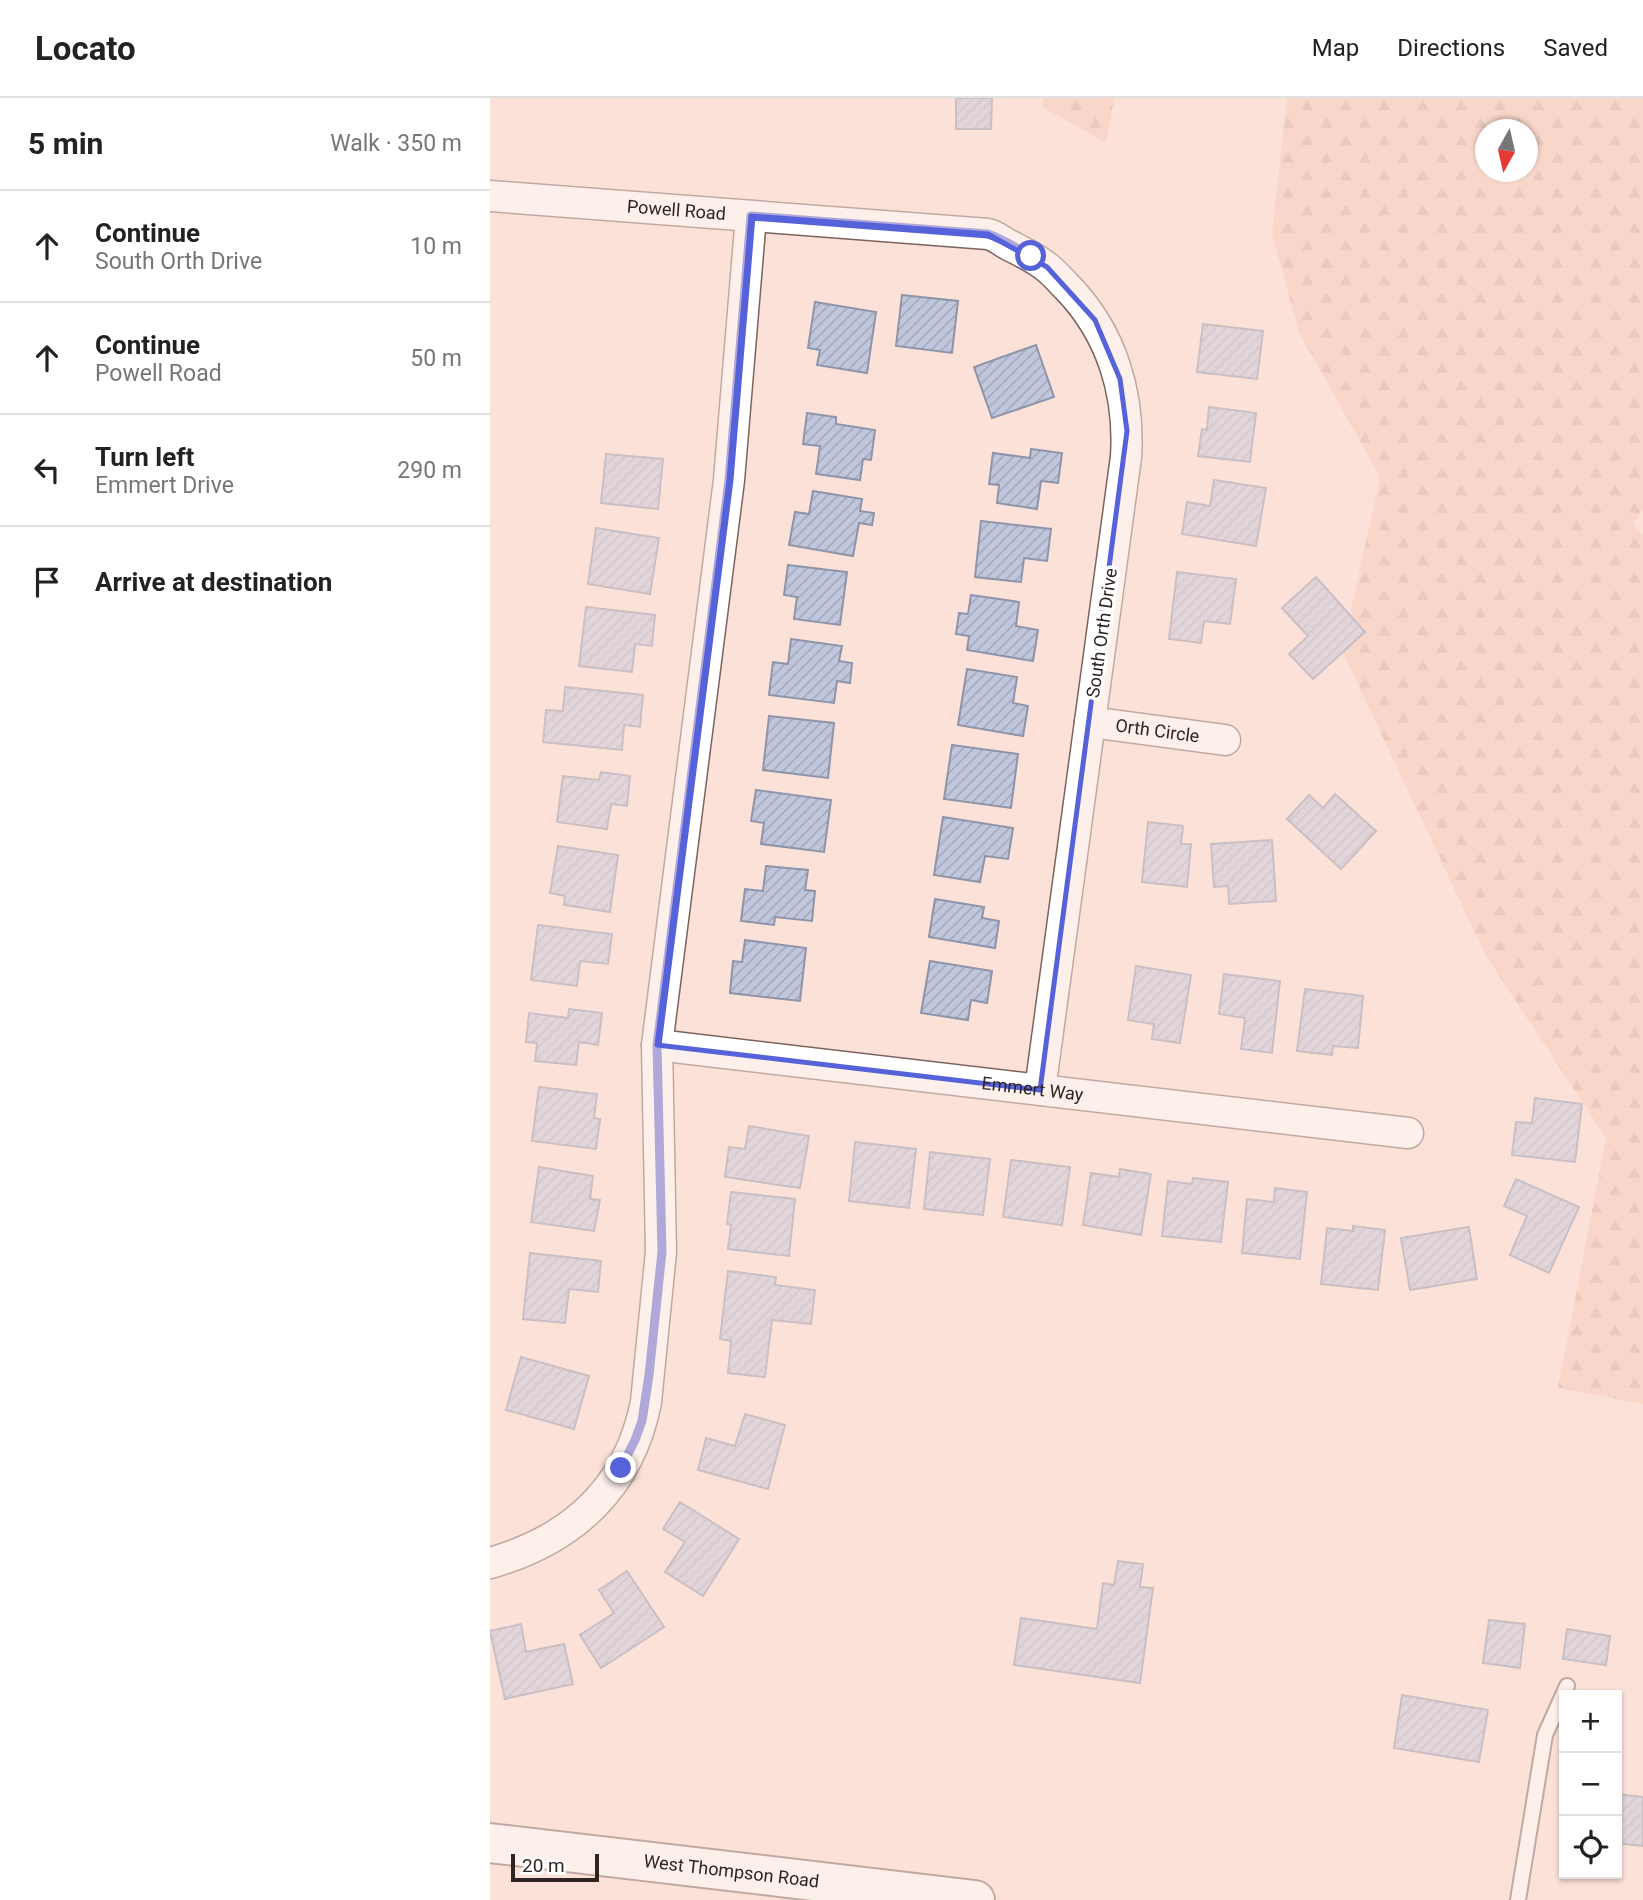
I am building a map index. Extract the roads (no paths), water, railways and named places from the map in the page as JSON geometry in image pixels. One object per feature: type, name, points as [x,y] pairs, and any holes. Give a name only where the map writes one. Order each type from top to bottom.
[{"type":"main road","name":"West Thompson Road","points":[[490,1843],[955,1899]]},
{"type":"street","name":"Powell Road","points":[[490,196],[988,234]]},
{"type":"street","points":[[490,1563],[551,1540],[587,1512],[624,1464],[642,1421],[662,1252],[657,1045],[729,480],[751,216]]},
{"type":"street","name":"South Orth Drive","points":[[988,234],[1000,237],[1047,267],[1079,298],[1110,349],[1122,391],[1127,431],[1126,457],[1040,1090]]},
{"type":"street","name":"Orth Circle","points":[[1090,722],[1225,740]]},
{"type":"street","name":"Emmert Way","points":[[657,1045],[1408,1133]]},
{"type":"lane","points":[[1518,1900],[1545,1735],[1567,1686]]}]
